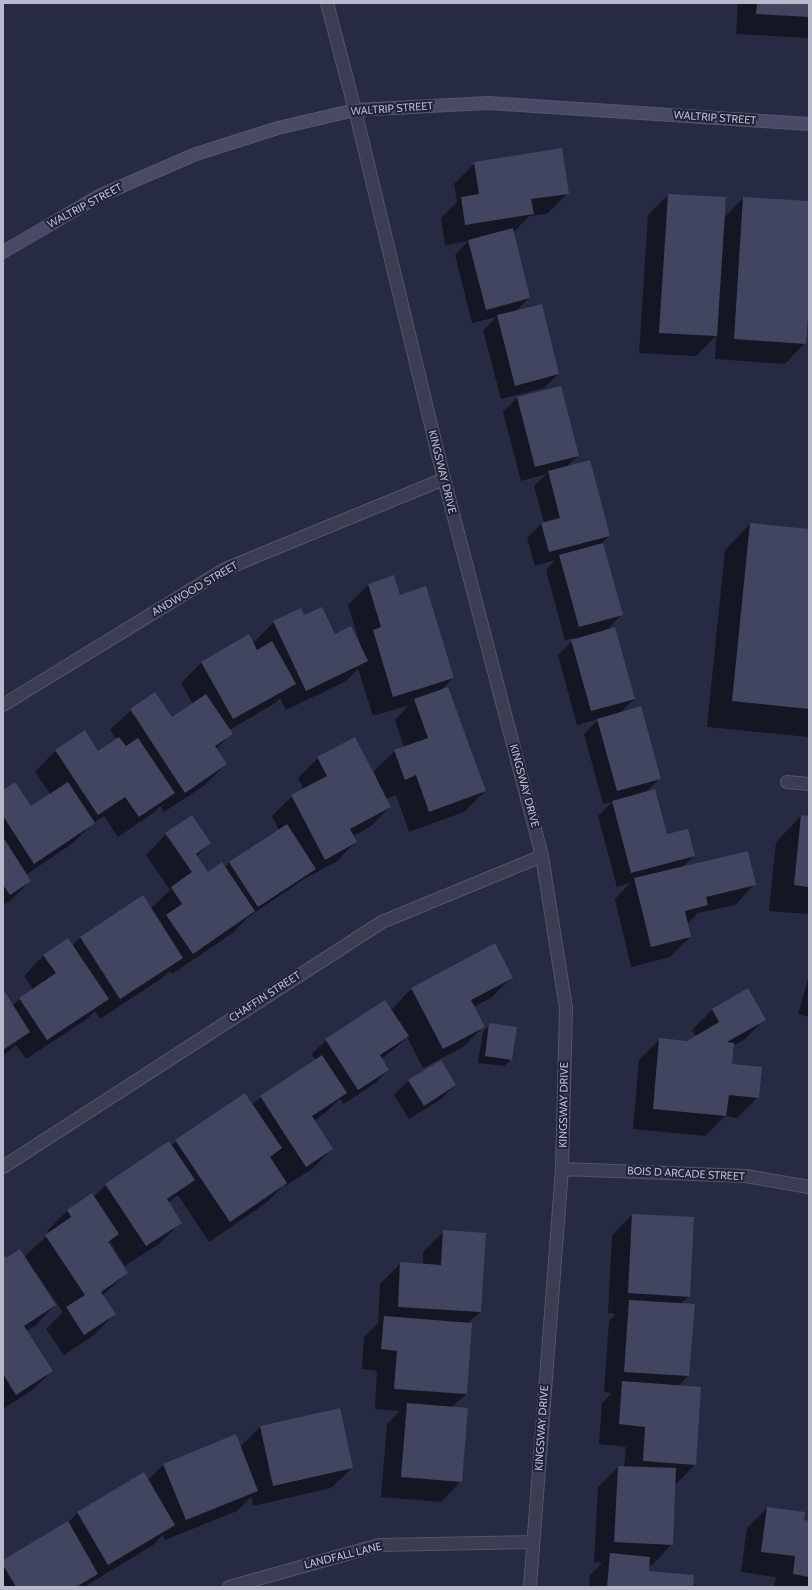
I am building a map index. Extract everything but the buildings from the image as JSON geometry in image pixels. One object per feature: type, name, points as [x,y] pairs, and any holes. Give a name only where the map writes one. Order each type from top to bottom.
[{"type":"street","name":"KINGSWAY DRIVE","points":[[327,3],[355,110],[444,479],[542,856],[566,1008],[562,1169],[530,1587]]},
{"type":"street","name":"WALTRIP STREET","points":[[3,252],[99,196],[196,154],[278,128],[355,110],[488,103],[809,124]]},
{"type":"street","name":"ANDWOOD STREET","points":[[3,705],[225,568],[444,479]]},
{"type":"street","points":[[787,782],[809,784]]},
{"type":"street","name":"CHAFFIN STREET","points":[[3,1167],[382,922],[542,856]]},
{"type":"street","name":"BOIS D ARCADE STREET","points":[[562,1169],[746,1176],[809,1187]]},
{"type":"street","name":"LANDFALL LANE","points":[[229,1587],[380,1545],[533,1542]]}]
